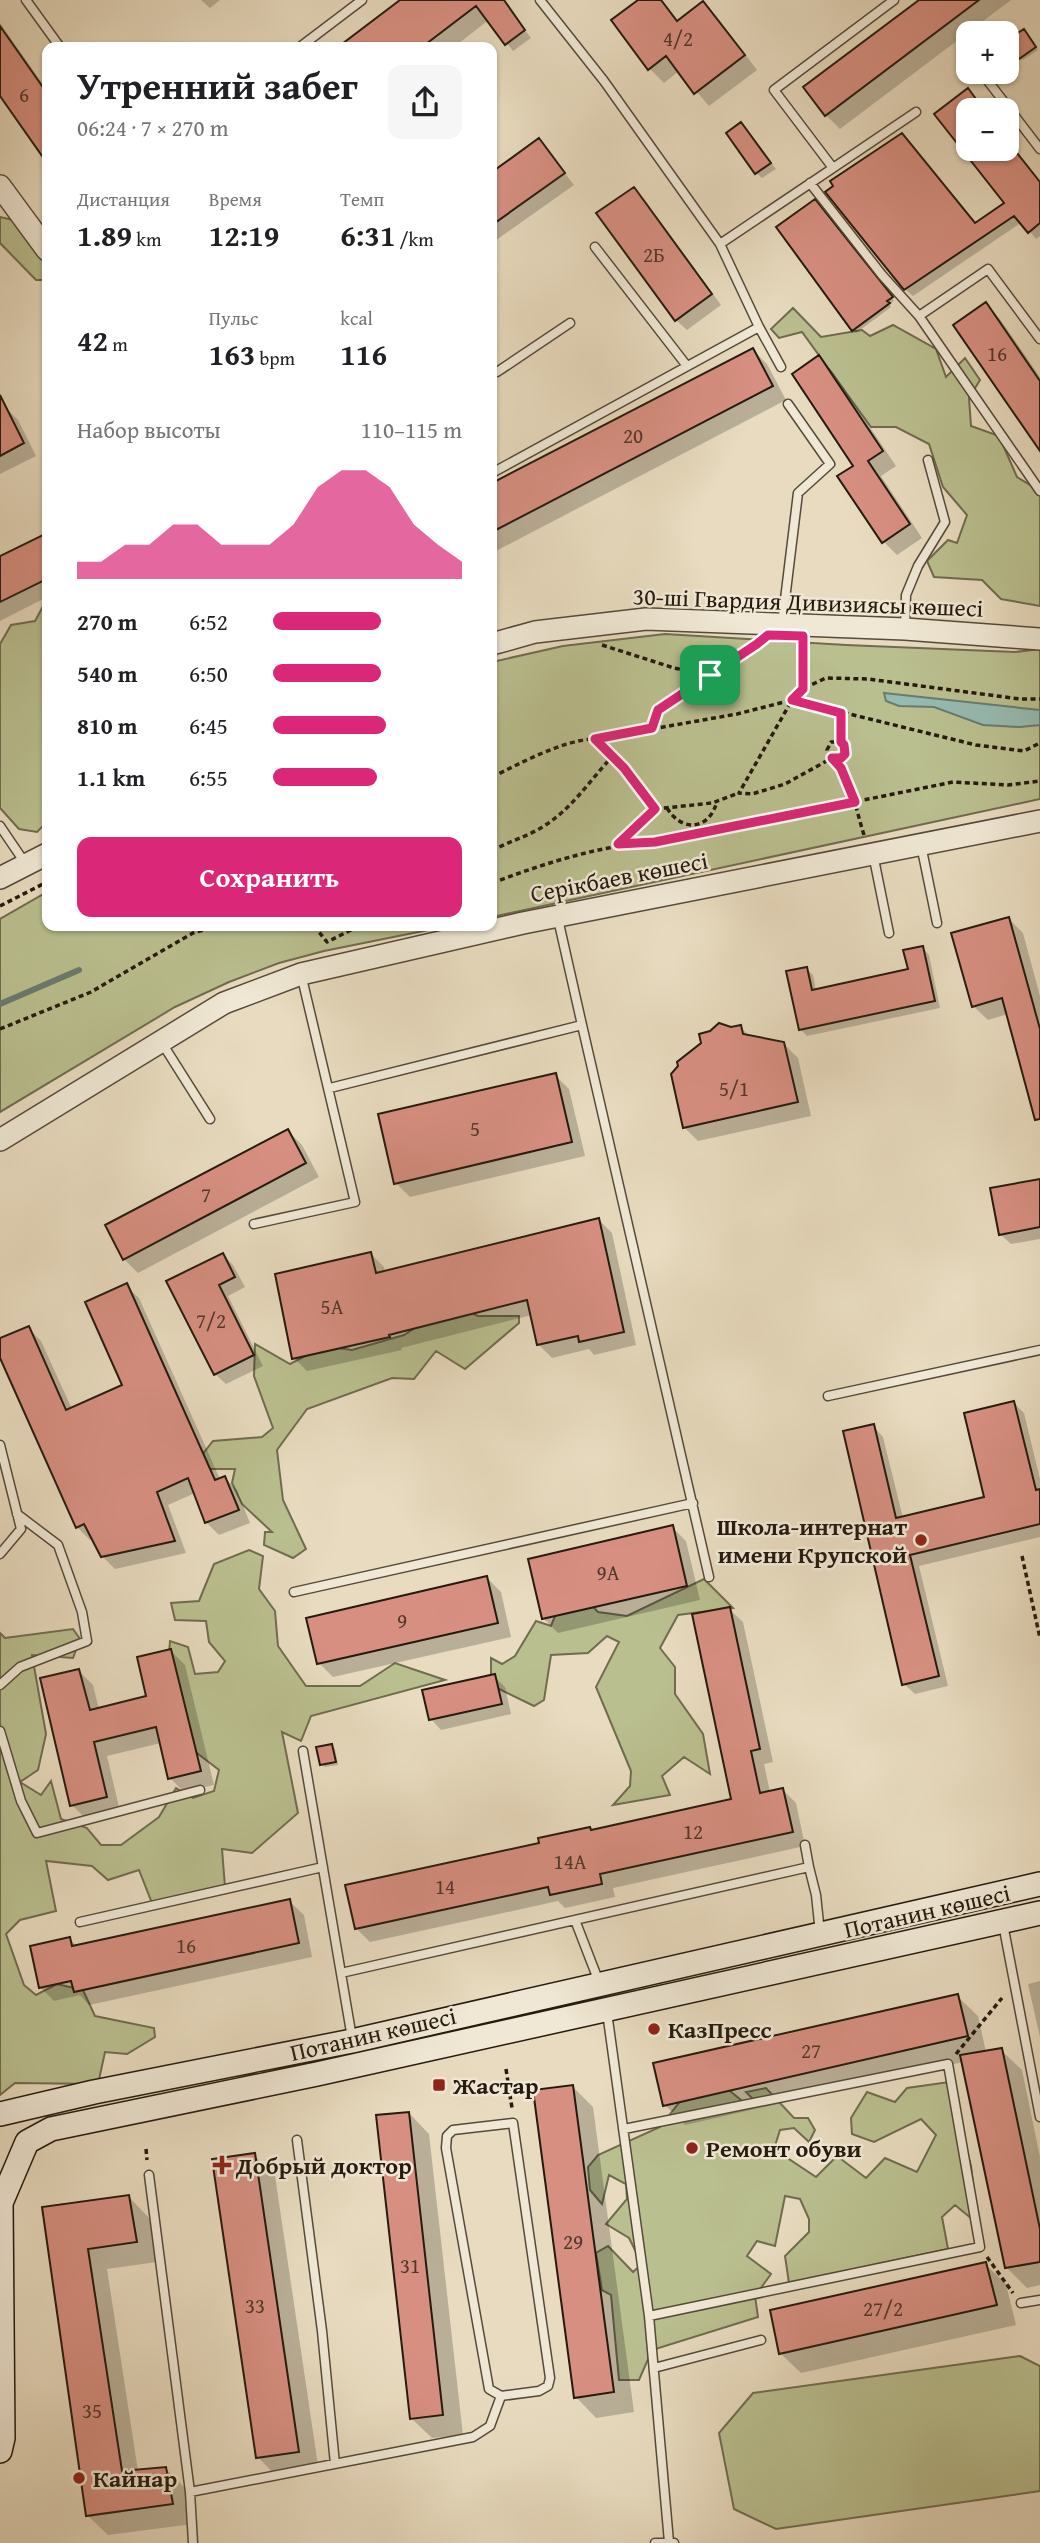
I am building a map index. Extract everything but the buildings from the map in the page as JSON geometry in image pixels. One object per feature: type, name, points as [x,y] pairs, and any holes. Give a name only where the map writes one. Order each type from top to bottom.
[{"type":"main road","name":"Потанин көшесі","points":[[0,2114],[94,2092],[352,2041],[1040,1884]]},
{"type":"main road","name":"Потанин көшесі","points":[[0,2451],[3,2438],[1,2202],[27,2142],[51,2129],[317,2074],[1040,1913]]},
{"type":"street","points":[[0,186],[42,243]]},
{"type":"street","name":"30-ші Гвардия Дивизиясы көшесі","points":[[497,643],[535,632],[646,619],[905,629],[1040,639]]},
{"type":"street","name":"Серікбаев көшесі","points":[[497,930],[869,847],[921,845],[1040,821]]},
{"type":"street","points":[[0,878],[42,857]]},
{"type":"street","name":"Серікбаев көшесі","points":[[0,1140],[224,1003],[301,974],[492,931]]},
{"type":"lane","points":[[26,0],[56,42]]},
{"type":"lane","points":[[307,42],[362,0]]},
{"type":"lane","points":[[540,0],[604,81],[720,244],[781,367]]},
{"type":"lane","points":[[833,168],[774,90],[894,0]]},
{"type":"lane","points":[[990,84],[1040,149]]},
{"type":"lane","points":[[720,244],[916,112]]},
{"type":"lane","points":[[810,183],[882,275],[919,316],[1040,491]]},
{"type":"lane","points":[[595,247],[687,366]]},
{"type":"lane","points":[[919,316],[988,269],[1040,339]]},
{"type":"lane","points":[[497,372],[570,323]]},
{"type":"lane","points":[[497,470],[760,327]]},
{"type":"lane","points":[[782,624],[798,493],[830,464],[788,404]]},
{"type":"lane","points":[[905,629],[906,595],[918,566],[945,522],[928,460]]},
{"type":"lane","points":[[0,826],[26,865]]},
{"type":"lane","points":[[921,845],[937,923]]},
{"type":"lane","points":[[869,847],[889,933]]},
{"type":"lane","points":[[558,916],[709,1577]]},
{"type":"lane","points":[[254,1224],[355,1202],[301,974]]},
{"type":"lane","points":[[330,1088],[582,1025]]},
{"type":"lane","points":[[160,1040],[210,1119]]},
{"type":"lane","points":[[828,1396],[1040,1350]]},
{"type":"lane","points":[[0,1445],[21,1529],[0,1554]]},
{"type":"lane","points":[[294,1592],[694,1503]]},
{"type":"lane","points":[[0,1685],[20,1667],[87,1641],[82,1612],[58,1545],[17,1514]]},
{"type":"lane","points":[[0,1731],[21,1801],[37,1833],[200,1790]]},
{"type":"lane","points":[[303,1751],[352,2041]]},
{"type":"lane","points":[[806,1845],[816,1895],[820,1934]]},
{"type":"lane","points":[[80,1922],[323,1867]]},
{"type":"lane","points":[[341,1973],[809,1867]]},
{"type":"lane","points":[[575,1920],[607,2008],[649,2316],[671,2543],[655,2543]]},
{"type":"lane","points":[[1002,1922],[1040,2117]]},
{"type":"lane","points":[[624,2129],[948,2064],[980,2247],[649,2316]]},
{"type":"lane","points":[[513,2123],[550,2378],[548,2386],[539,2391],[501,2396],[489,2389],[446,2148],[447,2136],[453,2130],[513,2123]]},
{"type":"lane","points":[[297,2140],[322,2331],[335,2464]]},
{"type":"lane","points":[[149,2175],[190,2492],[193,2543]]},
{"type":"lane","points":[[1021,2303],[1040,2300]]},
{"type":"lane","points":[[654,2368],[761,2340]]},
{"type":"lane","points":[[190,2492],[473,2437],[490,2426],[501,2396]]},
{"type":"path","points":[[803,636],[803,689]]},
{"type":"path","points":[[652,728],[658,710],[763,639]]},
{"type":"path","points":[[597,642],[625,654],[710,675]]},
{"type":"path","points":[[739,793],[792,700],[803,689],[826,678],[868,679],[993,696],[1040,699]]},
{"type":"path","points":[[497,775],[585,740],[737,714],[792,700],[976,745],[1024,751],[1040,743]]},
{"type":"path","points":[[618,844],[655,809],[717,801],[739,793],[752,794],[785,784],[832,758],[841,758],[845,754],[841,742],[841,713]]},
{"type":"path","points":[[595,739],[655,809]]},
{"type":"path","points":[[841,742],[836,741],[828,746],[827,750],[841,768],[869,847]]},
{"type":"path","points":[[497,848],[545,825],[579,798],[612,757]]},
{"type":"path","points":[[497,881],[576,854],[618,844],[655,842],[953,782],[1008,785],[1040,781]]},
{"type":"path","points":[[667,808],[672,817],[680,823],[700,824],[709,819],[715,811],[717,801]]},
{"type":"path","points":[[0,906],[42,885]]},
{"type":"path","points":[[0,1029],[91,992],[200,931]]},
{"type":"path","points":[[318,931],[327,942],[349,931]]},
{"type":"path","points":[[1021,1556],[1040,1638]]},
{"type":"path","points":[[948,2064],[1015,1982]]},
{"type":"path","points":[[506,2068],[513,2123]]},
{"type":"path","points":[[980,2247],[1021,2303]]},
{"type":"green space","points":[[0,217],[39,226],[42,237],[42,280],[36,280],[0,243]]},
{"type":"green space","points":[[793,308],[821,337],[862,330],[870,336],[893,325],[936,349],[946,377],[965,358],[980,380],[969,398],[971,426],[999,436],[1017,477],[1040,491],[1040,606],[1001,599],[982,580],[934,577],[927,561],[948,540],[957,543],[967,515],[943,487],[929,444],[896,427],[871,427],[802,332],[779,338],[771,329]]},
{"type":"green space","points":[[42,608],[42,827],[37,832],[19,829],[0,808],[0,644],[11,625],[35,621]]},
{"type":"green space","points":[[665,634],[1015,652],[1040,649],[1040,799],[497,916],[497,661],[563,646]]},
{"type":"green space","points":[[42,895],[42,931],[423,931],[324,951],[279,963],[229,982],[175,1007],[0,1112],[0,919]]},
{"type":"green space","points":[[452,1304],[478,1316],[519,1316],[519,1323],[465,1369],[436,1351],[414,1379],[392,1378],[307,1409],[277,1450],[283,1500],[306,1549],[293,1558],[264,1545],[265,1532],[272,1532],[242,1504],[232,1483],[235,1469],[210,1469],[202,1455],[213,1441],[262,1437],[273,1428],[254,1376],[255,1344],[290,1364],[324,1346],[352,1350],[404,1335]]},
{"type":"green space","points":[[249,1550],[263,1556],[259,1589],[275,1611],[278,1646],[306,1686],[360,1686],[395,1663],[445,1680],[311,1716],[301,1741],[282,1732],[298,1813],[252,1853],[222,1849],[225,1887],[152,1903],[139,1870],[108,1880],[92,1866],[46,1861],[56,1911],[20,1920],[6,1934],[24,1985],[36,1995],[57,1984],[83,1990],[95,2016],[154,2028],[155,2037],[127,2054],[105,2052],[98,2084],[15,2083],[0,2095],[0,1633],[5,1638],[73,1629],[80,1639],[73,1658],[32,1655],[46,1734],[38,1770],[20,1782],[41,1795],[51,1781],[61,1819],[87,1828],[101,1845],[121,1845],[159,1817],[176,1788],[193,1798],[214,1791],[219,1770],[189,1747],[167,1678],[170,1641],[188,1647],[195,1674],[218,1672],[225,1661],[209,1642],[206,1621],[175,1620],[171,1603],[199,1601],[214,1564]]},
{"type":"green space","points":[[704,1579],[733,1608],[678,1615],[660,1648],[675,1667],[675,1694],[703,1734],[710,1774],[684,1757],[662,1776],[670,1795],[613,1805],[630,1786],[631,1771],[596,1687],[619,1642],[607,1636],[588,1653],[551,1655],[544,1700],[534,1706],[491,1685],[491,1658],[502,1664],[515,1656],[536,1621],[551,1626],[562,1599],[584,1597],[598,1612],[627,1616]]},
{"type":"green space","points":[[949,2082],[971,2166],[978,2224],[955,2205],[942,2217],[948,2249],[789,2283],[785,2256],[809,2232],[809,2219],[800,2199],[785,2196],[775,2246],[757,2241],[747,2256],[771,2274],[755,2296],[758,2317],[652,2350],[639,2380],[619,2380],[611,2295],[602,2290],[596,2253],[608,2246],[633,2272],[642,2264],[629,2238],[606,2224],[627,2199],[626,2184],[609,2175],[602,2204],[590,2190],[588,2167],[598,2155],[660,2127],[689,2090],[720,2083],[746,2104],[753,2099],[746,2092],[766,2088],[794,2118],[808,2118],[815,2130],[809,2142],[794,2128],[780,2130],[774,2149],[816,2177],[837,2156],[866,2178],[885,2158],[917,2172],[936,2135],[921,2119],[874,2142],[852,2134],[851,2118],[867,2092],[895,2102],[907,2088]]},
{"type":"green space","points":[[1020,2356],[1040,2366],[1040,2491],[776,2529],[734,2509],[719,2433],[753,2393]]},
{"type":"water","points":[[884,693],[1040,710],[1040,725],[983,725],[934,707],[899,706],[886,701]]},
{"type":"waterway","points":[[0,1004],[79,970]]},
{"type":"place","name":"Школа-интернат имени Крупской","points":[[921,1540]]},
{"type":"place","name":"КазПресс","points":[[654,2029]]},
{"type":"place","name":"Жастар","points":[[439,2085]]},
{"type":"place","name":"Ремонт обуви","points":[[692,2148]]},
{"type":"place","name":"Добрый доктор","points":[[222,2165]]},
{"type":"place","name":"Кайнар","points":[[79,2478]]},
{"type":"route","points":[[768,635],[803,636],[803,689],[792,700],[841,713],[839,722],[845,754],[841,758],[832,758],[841,768],[855,802],[655,842],[618,844],[655,809],[624,768],[595,739],[652,728],[658,710],[710,675],[768,635]]}]
